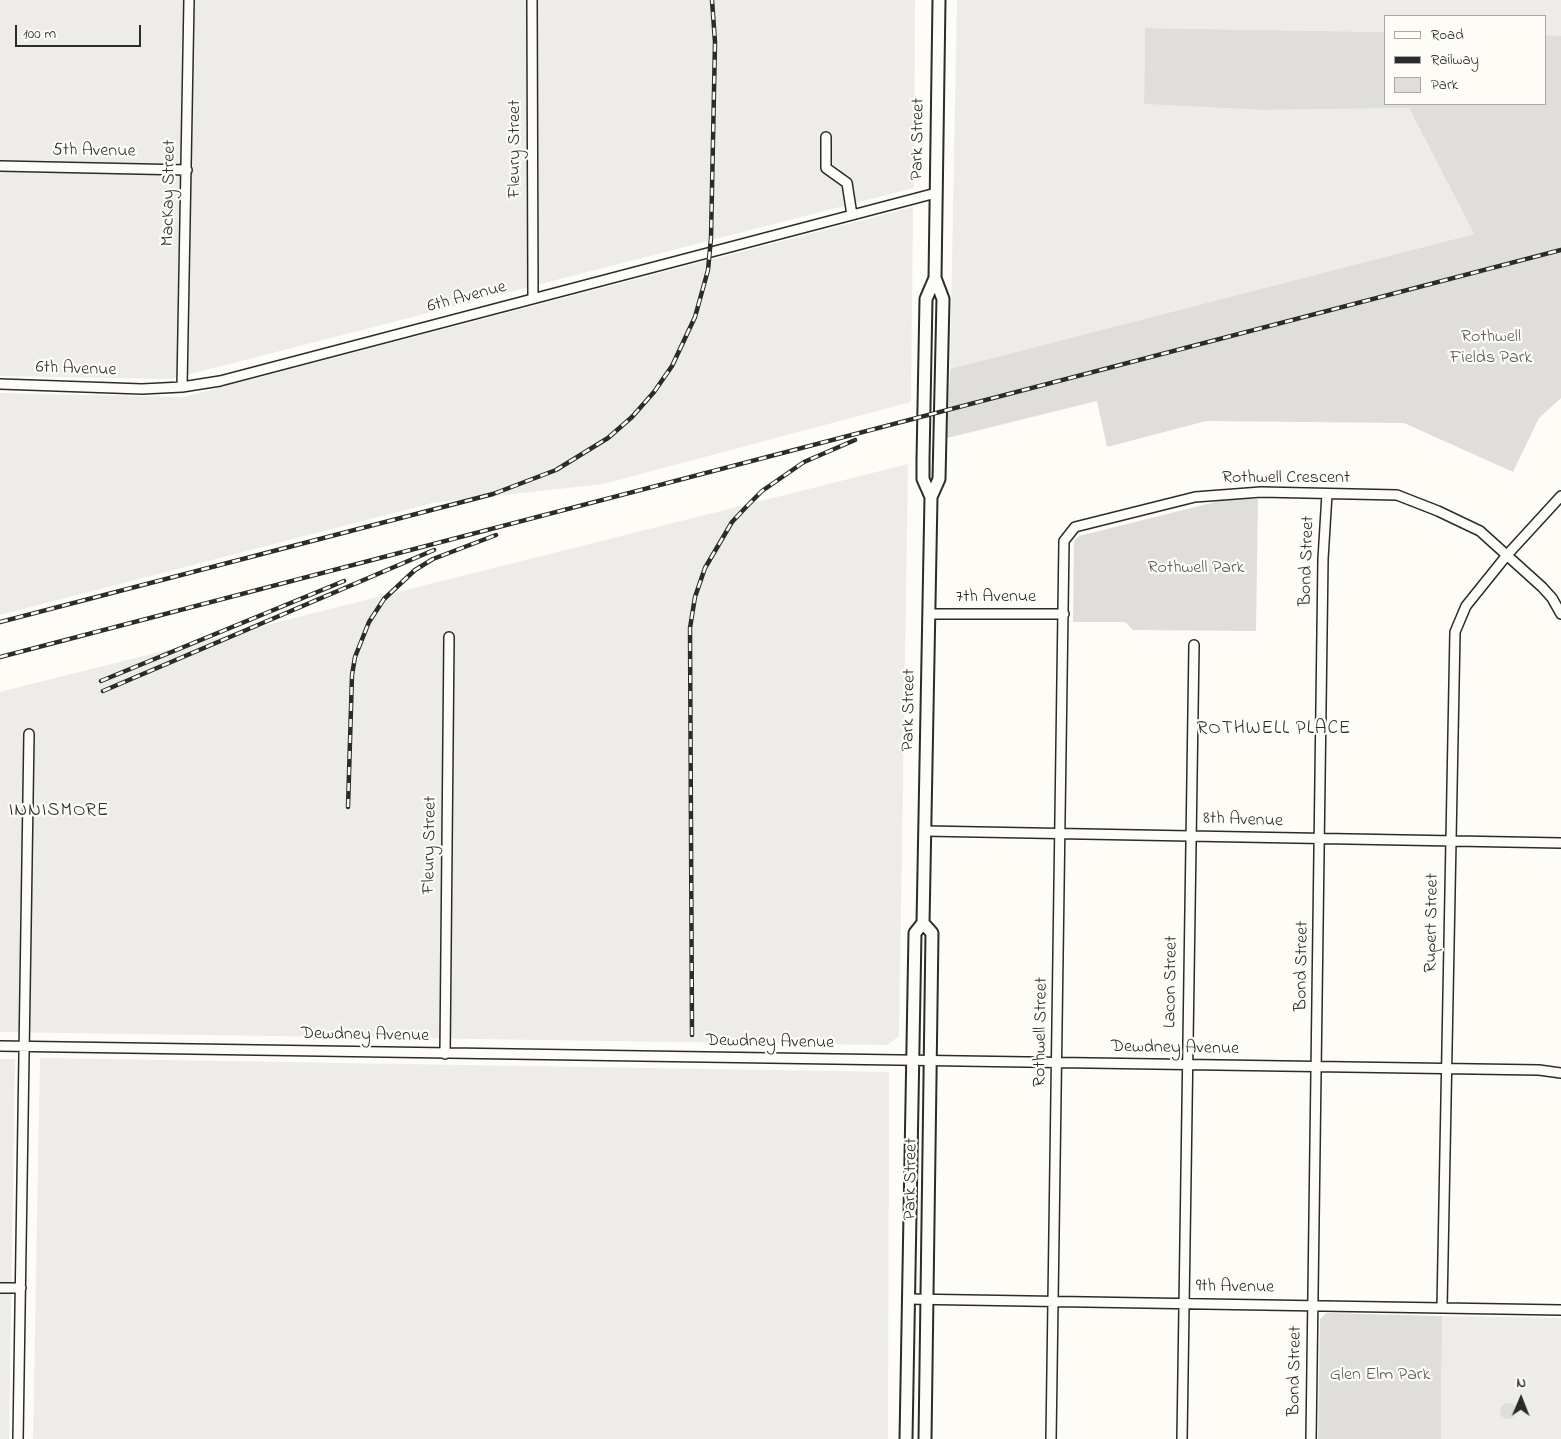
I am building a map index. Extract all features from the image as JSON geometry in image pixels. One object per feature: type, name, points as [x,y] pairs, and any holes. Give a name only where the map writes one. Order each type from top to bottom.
[{"type":"main road","name":"Park Street","points":[[906,1439],[915,933],[923,923],[931,497],[939,479],[942,299],[935,278],[939,0]]},
{"type":"main road","name":"Park Street","points":[[931,497],[923,479],[923,460],[926,299],[935,278]]},
{"type":"main road","name":"Park Street","points":[[923,923],[932,933],[932,1062],[926,1439]]},
{"type":"street","name":"MacKay Street","points":[[182,387],[189,0]]},
{"type":"street","name":"Fleury Street","points":[[532,0],[533,298]]},
{"type":"street","points":[[826,138],[826,168],[847,183],[852,215]]},
{"type":"street","name":"5th Avenue","points":[[0,166],[187,170]]},
{"type":"street","name":"6th Avenue","points":[[0,384],[142,389],[182,387],[220,381],[936,193]]},
{"type":"street","name":"Rothwell Crescent","points":[[1064,626],[1064,541],[1075,527],[1195,497],[1261,492],[1397,496],[1438,511],[1480,531],[1547,592],[1561,614]]},
{"type":"street","name":"Bond Street","points":[[1311,1439],[1318,1067],[1324,559],[1327,494]]},
{"type":"street","name":"Rupert Street","points":[[1442,1308],[1455,632],[1466,606],[1507,555],[1561,496]]},
{"type":"street","name":"7th Avenue","points":[[929,614],[1064,614]]},
{"type":"street","name":"Rothwell Street","points":[[1051,1439],[1064,626]]},
{"type":"street","name":"Fleury Street","points":[[445,1054],[449,637]]},
{"type":"street","name":"Lacon Street","points":[[1182,1439],[1194,645]]},
{"type":"street","points":[[18,1439],[29,734]]},
{"type":"street","name":"8th Avenue","points":[[925,831],[1561,844]]},
{"type":"street","name":"Dewdney Avenue","points":[[0,1046],[912,1062],[1539,1070],[1561,1068]]},
{"type":"street","name":"Dewdney Avenue","points":[[1539,1070],[1561,1073]]},
{"type":"street","points":[[0,1288],[21,1288]]},
{"type":"street","name":"9th Avenue","points":[[908,1299],[1561,1310]]},
{"type":"shaded area","points":[[0,0],[915,0],[914,188],[171,379],[0,376]]},
{"type":"shaded area","points":[[957,0],[1561,0],[1561,36],[1546,35],[1546,15],[1384,15],[1384,32],[1145,28],[1144,104],[1263,110],[1409,108],[1474,234],[950,369]]},
{"type":"shaded area","points":[[913,207],[911,402],[603,484],[432,503],[0,615],[0,393],[184,397]]},
{"type":"shaded area","points":[[908,464],[899,1036],[887,1045],[0,1032],[0,692]]},
{"type":"shaded area","points":[[40,1058],[889,1072],[888,1439],[33,1439]]},
{"type":"shaded area","points":[[0,1059],[15,1059],[9,1439],[0,1439]]},
{"type":"shaded area","points":[[1442,1316],[1561,1318],[1561,1439],[1441,1439]]},
{"type":"green space","name":"Rothwell Fields Park","points":[[1145,28],[1384,32],[1384,105],[1546,105],[1546,35],[1561,36],[1561,398],[1539,418],[1513,472],[1404,423],[1206,421],[1107,447],[1097,401],[947,438],[950,369],[1474,234],[1409,108],[1263,110],[1144,104]]},
{"type":"green space","name":"Rothwell Park","points":[[1227,499],[1258,499],[1256,631],[1133,630],[1125,622],[1073,622],[1074,541],[1079,536]]},
{"type":"green space","name":"Glen Elm Park","points":[[1326,1313],[1442,1316],[1441,1439],[1318,1439],[1320,1319]]},
{"type":"green space","points":[[1505,1403],[1511,1403],[1516,1408],[1514,1417],[1505,1419],[1500,1414],[1500,1408]]},
{"type":"railway","points":[[0,622],[493,494],[556,470],[608,438],[632,417],[654,392],[672,366],[695,317],[708,270],[711,238],[715,42],[712,0]]},
{"type":"railway","points":[[0,657],[1561,250]]},
{"type":"railway","points":[[692,1035],[690,628],[695,597],[705,568],[732,522],[762,491],[804,462],[855,440]]},
{"type":"railway","points":[[348,807],[352,675],[355,657],[369,622],[384,599],[415,570],[433,559],[496,535]]},
{"type":"railway","points":[[103,691],[434,550]]},
{"type":"railway","points":[[101,681],[344,581]]},
{"type":"district","name":"ROTHWELL PLACE","points":[[1274,730]]},
{"type":"district","name":"INNISMORE","points":[[59,812]]}]
